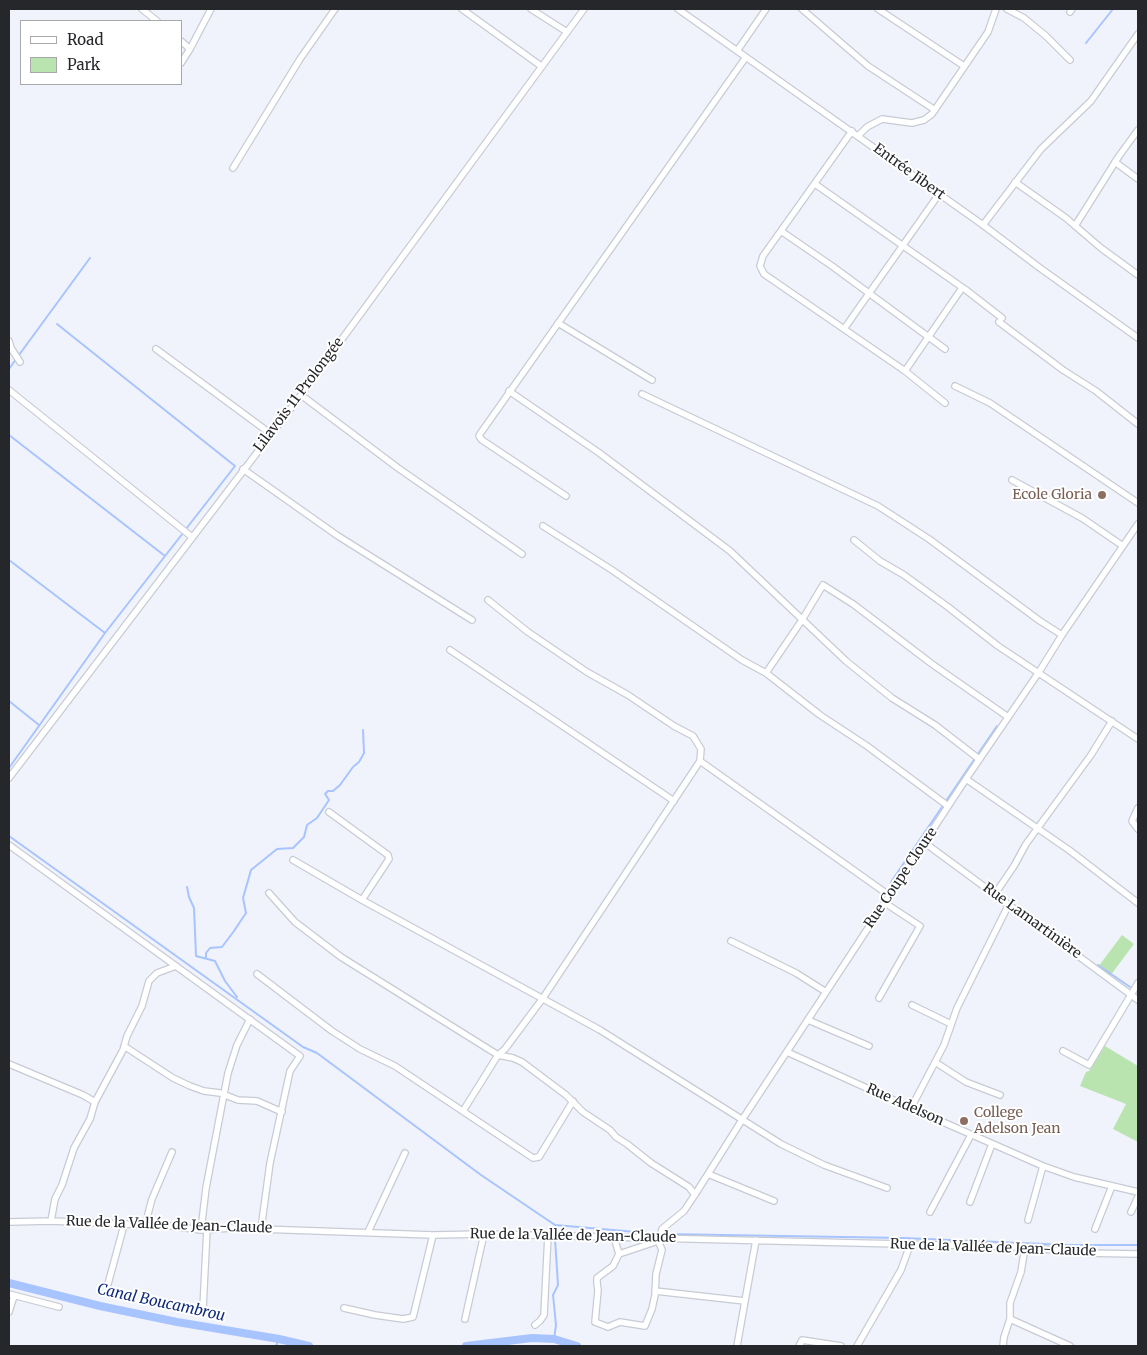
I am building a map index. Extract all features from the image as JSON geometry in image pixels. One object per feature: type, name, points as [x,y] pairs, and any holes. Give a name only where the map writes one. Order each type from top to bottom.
[{"type":"street","points":[[142,9],[157,20]]},
{"type":"street","points":[[182,61],[211,9]]},
{"type":"street","points":[[234,168],[300,59],[335,9]]},
{"type":"street","points":[[462,9],[541,66]]},
{"type":"street","points":[[531,9],[567,32]]},
{"type":"street","name":"Lilavois 11 Prolongée","points":[[9,778],[301,395],[584,9]]},
{"type":"street","name":"Entrée Jibert","points":[[678,9],[852,131],[1138,338]]},
{"type":"street","points":[[737,51],[766,9]]},
{"type":"street","points":[[802,9],[868,66],[934,110]]},
{"type":"street","points":[[878,9],[964,66]]},
{"type":"street","points":[[858,136],[867,127],[882,119],[912,123],[924,120],[934,110],[988,32],[996,9]]},
{"type":"street","points":[[1007,9],[1024,18],[1046,36],[1070,60]]},
{"type":"street","points":[[983,225],[1041,149],[1091,101],[1138,34]]},
{"type":"street","points":[[182,42],[190,49]]},
{"type":"street","points":[[566,496],[480,438],[481,430],[746,56]]},
{"type":"street","points":[[1075,226],[1115,162],[1138,130]]},
{"type":"street","points":[[852,131],[763,256],[760,269],[764,274],[905,371],[945,403]]},
{"type":"street","points":[[1115,162],[1138,179]]},
{"type":"street","points":[[1015,182],[1138,275]]},
{"type":"street","points":[[815,184],[962,288],[1062,370],[1096,391],[1138,424]]},
{"type":"street","points":[[844,329],[939,194]]},
{"type":"street","points":[[781,231],[945,349]]},
{"type":"street","points":[[905,371],[962,288]]},
{"type":"street","points":[[558,323],[652,380]]},
{"type":"street","points":[[9,341],[20,362]]},
{"type":"street","points":[[156,349],[270,434]]},
{"type":"street","points":[[955,386],[990,403],[1138,503]]},
{"type":"street","points":[[9,390],[192,536]]},
{"type":"street","points":[[509,391],[598,452],[730,551],[846,661],[892,698],[935,725],[979,759]]},
{"type":"street","points":[[642,394],[878,506],[929,539],[1040,621],[1062,635]]},
{"type":"street","points":[[301,395],[398,468],[522,554]]},
{"type":"street","points":[[244,469],[338,536],[472,620]]},
{"type":"street","points":[[1012,480],[1076,514],[1124,546]]},
{"type":"street","name":"Rue Coupe Cloure","points":[[659,1238],[662,1229],[684,1211],[979,759],[1138,524]]},
{"type":"street","points":[[543,526],[612,570],[742,660],[766,673],[820,715],[867,746],[948,806]]},
{"type":"street","points":[[854,540],[880,561],[904,575],[948,607],[998,646],[1138,739]]},
{"type":"street","points":[[766,673],[823,585],[853,604],[932,664],[1008,717]]},
{"type":"street","points":[[463,1111],[498,1055],[505,1049],[543,998],[700,761],[701,749],[692,736],[580,667],[528,632],[488,600]]},
{"type":"street","points":[[450,650],[674,800]]},
{"type":"street","points":[[995,894],[1026,844],[1039,829],[1091,755],[1112,721]]},
{"type":"street","points":[[700,761],[890,896]]},
{"type":"street","points":[[966,779],[1069,850],[1138,904]]},
{"type":"street","points":[[1138,808],[1132,821],[1138,829]]},
{"type":"street","points":[[329,812],[388,855],[389,859],[362,900]]},
{"type":"street","name":"Rue Lamartinière","points":[[925,843],[1138,1000]]},
{"type":"street","points":[[9,845],[300,1056],[290,1071],[270,1163],[261,1229]]},
{"type":"street","points":[[293,860],[362,900],[600,1030],[781,1144],[824,1165],[887,1188]]},
{"type":"street","points":[[269,893],[295,922],[341,957],[498,1055],[522,1062],[650,1163],[685,1184],[694,1195]]},
{"type":"street","points":[[879,998],[920,926],[885,903]]},
{"type":"street","points":[[911,1108],[944,1045],[961,1001],[1009,904]]},
{"type":"street","points":[[731,941],[796,973],[826,992]]},
{"type":"street","points":[[51,1222],[55,1199],[62,1185],[74,1148],[90,1119],[95,1102],[142,1006],[144,992],[149,981],[157,973],[176,966]]},
{"type":"street","points":[[256,974],[339,1036],[360,1049],[395,1066],[533,1158],[536,1158],[556,1130],[573,1101]]},
{"type":"street","points":[[1063,1051],[1089,1065],[1138,983]]},
{"type":"street","points":[[912,1005],[952,1024]]},
{"type":"street","points":[[204,1308],[206,1188],[232,1058],[250,1019]]},
{"type":"street","points":[[808,1020],[870,1046]]},
{"type":"street","points":[[124,1046],[182,1082],[204,1091],[225,1095],[238,1100],[258,1101],[282,1112]]},
{"type":"street","name":"Rue Adelson","points":[[787,1052],[1043,1166],[1074,1177],[1138,1192]]},
{"type":"street","points":[[935,1062],[966,1082],[1000,1095]]},
{"type":"street","points":[[9,1064],[83,1095],[95,1102]]},
{"type":"street","points":[[930,1212],[971,1135]]},
{"type":"street","points":[[970,1202],[992,1144]]},
{"type":"street","points":[[147,1226],[152,1199],[172,1152]]},
{"type":"street","points":[[368,1232],[406,1153]]},
{"type":"street","points":[[1028,1220],[1043,1166]]},
{"type":"street","points":[[708,1174],[774,1201]]},
{"type":"street","points":[[1094,1229],[1112,1186]]},
{"type":"street","points":[[1132,1212],[1138,1196]]},
{"type":"street","name":"Rue de la Vallée de Jean-Claude","points":[[9,1222],[51,1222],[204,1230],[231,1228],[433,1235],[548,1235],[1025,1247],[1138,1254]]},
{"type":"street","points":[[108,1284],[124,1225]]},
{"type":"street","points":[[466,1318],[484,1234]]},
{"type":"street","points":[[344,1308],[404,1319],[413,1317],[433,1235]]},
{"type":"street","points":[[535,1325],[540,1322],[544,1315],[548,1235]]},
{"type":"street","points":[[614,1237],[619,1254]]},
{"type":"street","points":[[659,1238],[662,1250],[656,1274],[657,1283],[652,1309],[645,1326],[620,1322],[608,1327],[594,1322],[597,1278],[607,1272],[619,1254],[659,1238]]},
{"type":"street","points":[[738,1346],[756,1240]]},
{"type":"street","points":[[857,1346],[901,1270],[910,1245]]},
{"type":"street","points":[[1003,1346],[1010,1319],[1010,1303],[1019,1277],[1025,1247]]},
{"type":"street","points":[[655,1291],[745,1301]]},
{"type":"street","points":[[9,1312],[12,1295],[59,1307]]},
{"type":"street","points":[[1010,1319],[1070,1346]]},
{"type":"street","points":[[799,1346],[802,1340],[841,1346]]},
{"type":"green space","points":[[1122,935],[1134,944],[1110,976],[1098,967]]},
{"type":"green space","points":[[1105,1046],[1138,1066],[1138,1142],[1113,1129],[1126,1104],[1080,1086],[1086,1072],[1089,1071]]},
{"type":"waterway","points":[[1086,43],[1113,9]]},
{"type":"waterway","points":[[19,355],[90,258]]},
{"type":"waterway","points":[[57,324],[235,466],[186,529]]},
{"type":"waterway","points":[[9,369],[16,359]]},
{"type":"waterway","points":[[9,435],[165,556]]},
{"type":"waterway","points":[[9,768],[105,633],[183,533]]},
{"type":"waterway","points":[[9,560],[105,633]]},
{"type":"waterway","points":[[9,701],[39,725]]},
{"type":"waterway","points":[[891,882],[997,726]]},
{"type":"waterway","points":[[206,958],[206,953],[210,948],[222,947],[246,913],[243,898],[251,870],[277,849],[293,848],[304,837],[307,825],[317,818],[329,800],[325,794],[328,791],[333,791],[340,785],[359,762],[364,753],[363,730]]},
{"type":"waterway","points":[[9,836],[303,1047],[317,1053],[481,1175],[555,1225],[659,1234]]},
{"type":"waterway","points":[[187,887],[194,908],[196,956],[215,961],[225,981],[237,997]]},
{"type":"waterway","points":[[1098,965],[1130,987]]},
{"type":"waterway","points":[[663,1234],[903,1238],[1068,1245],[1138,1245]]},
{"type":"waterway","points":[[554,1339],[556,1325],[553,1295],[558,1285],[555,1239]]},
{"type":"waterway","name":"Canal Boucambrou","points":[[9,1283],[100,1306],[309,1346]]},
{"type":"waterway","name":"Canal Boucambrou","points":[[466,1346],[532,1338],[554,1339],[577,1346]]},
{"type":"waterway","name":"Canal Boucambrou","points":[[276,1346],[279,1339]]},
{"type":"place","name":"Ecole Gloria","points":[[1102,495]]},
{"type":"place","name":"College Adelson Jean","points":[[964,1121]]}]
